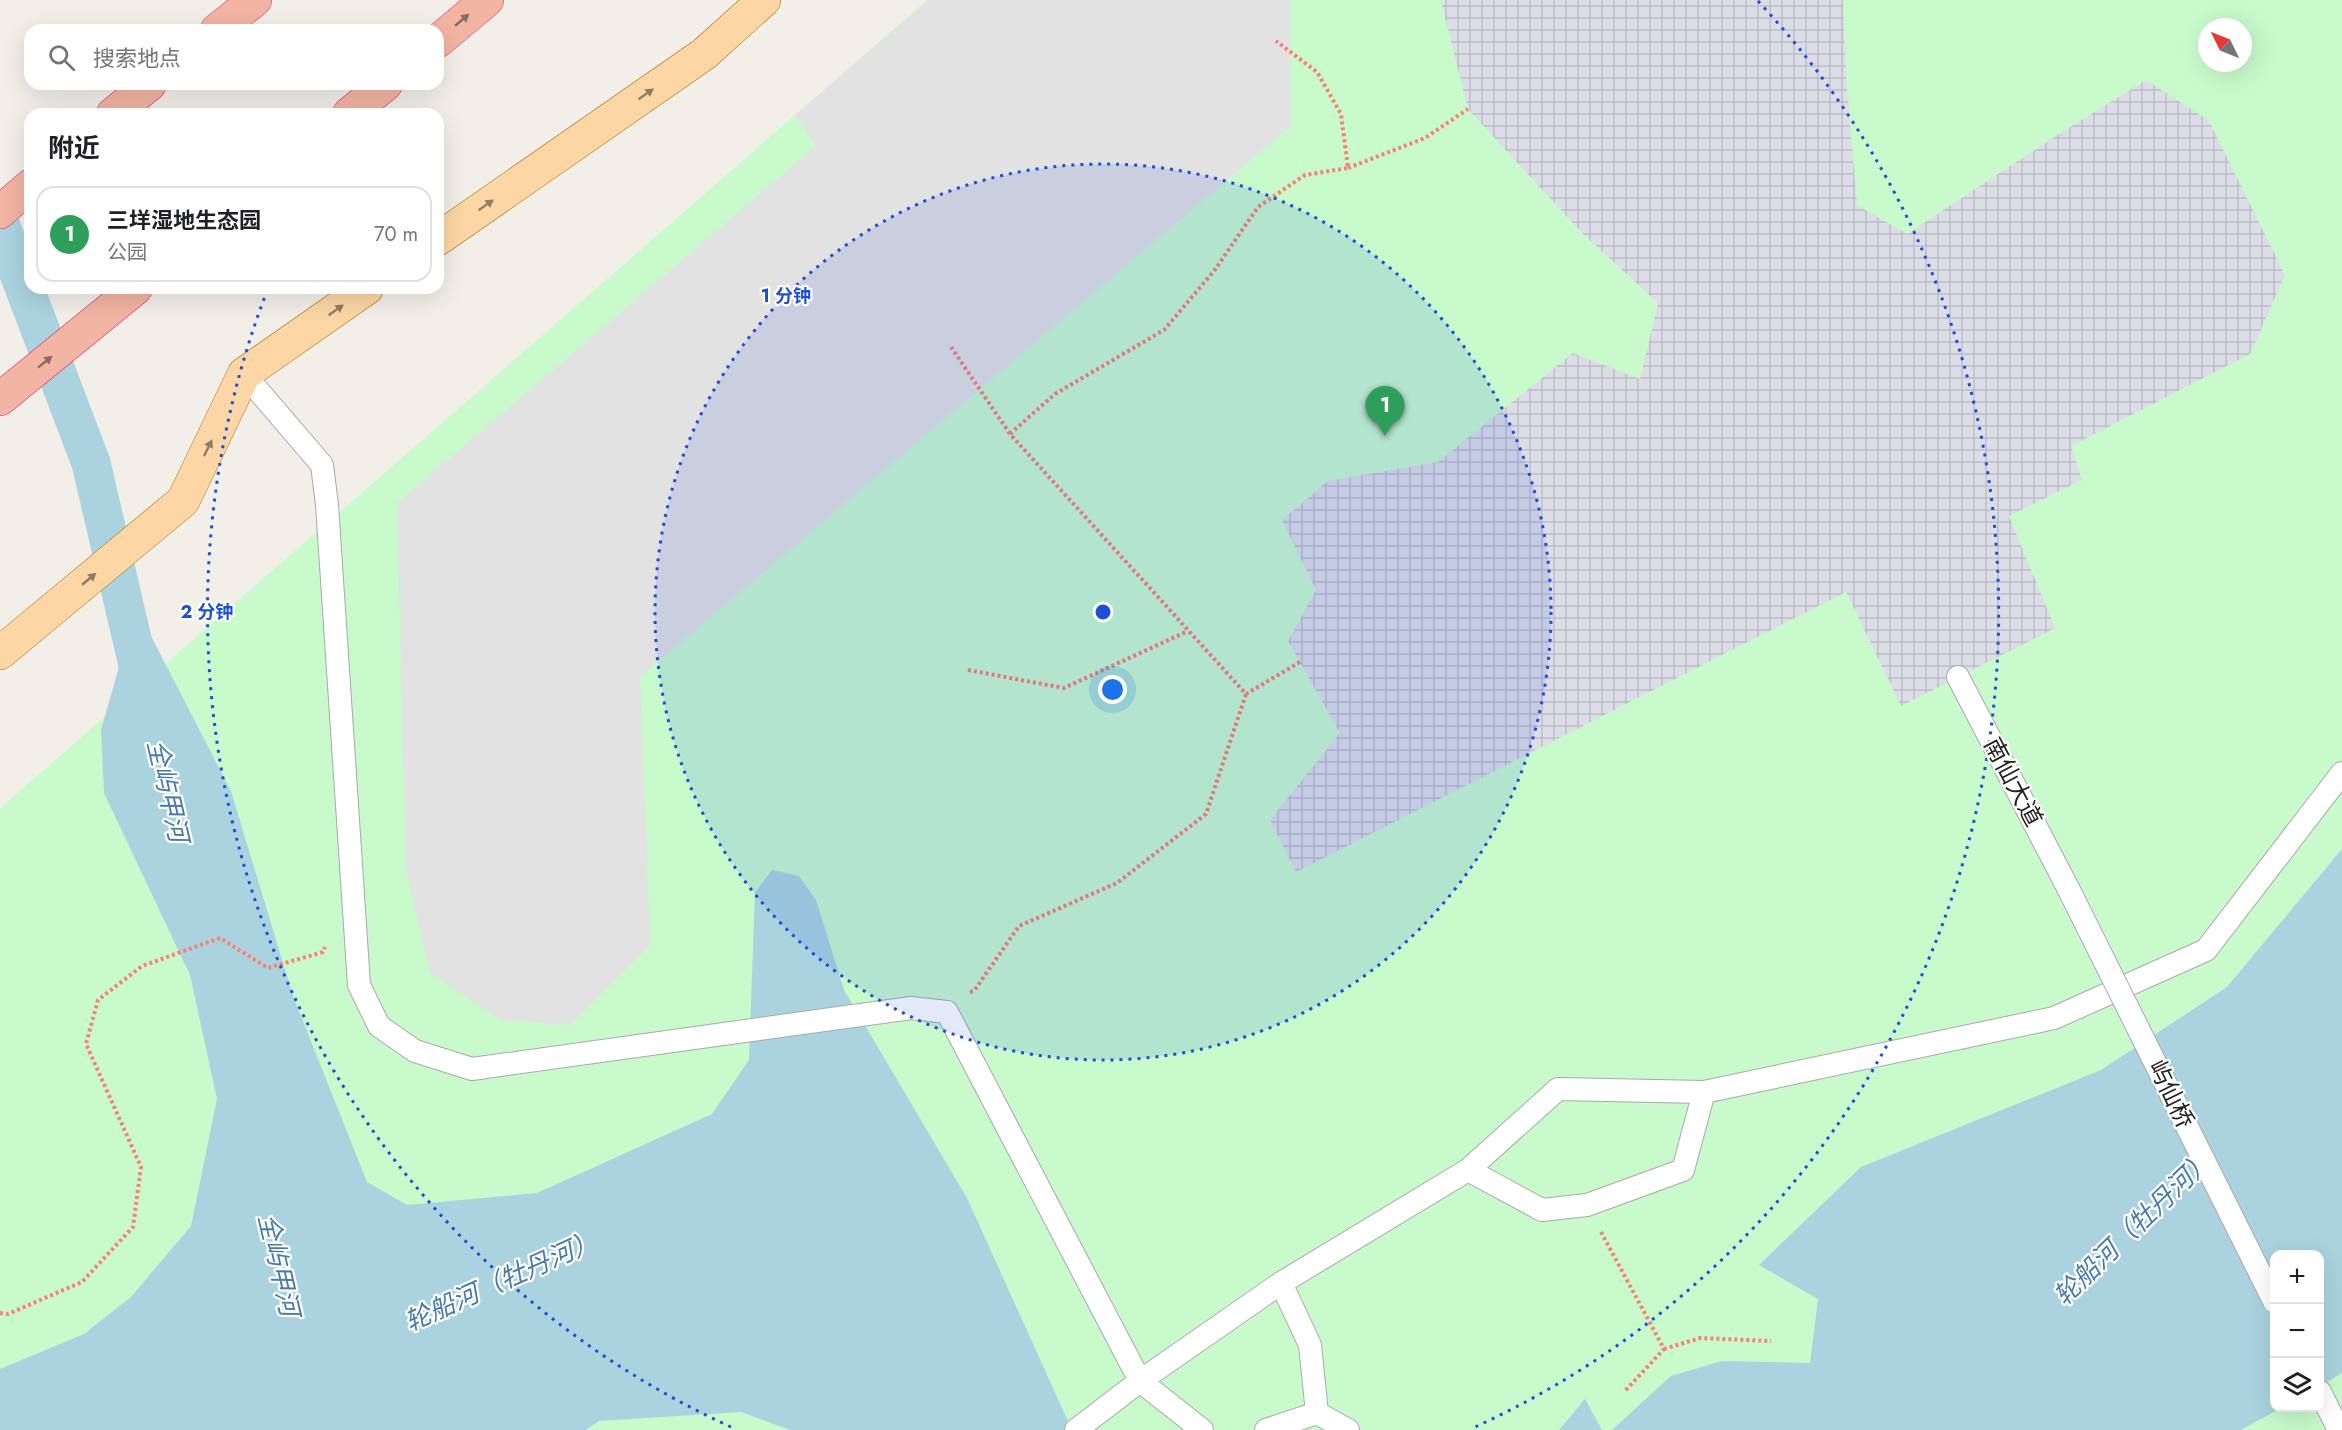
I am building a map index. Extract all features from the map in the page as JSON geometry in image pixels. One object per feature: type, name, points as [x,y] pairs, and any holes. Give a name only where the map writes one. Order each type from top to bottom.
[{"type":"highway","points":[[225,24],[255,0]]},
{"type":"highway","points":[[444,36],[487,0]]},
{"type":"highway","points":[[120,108],[143,90]]},
{"type":"highway","points":[[356,108],[379,90]]},
{"type":"highway","points":[[0,196],[24,178]]},
{"type":"highway","points":[[0,212],[24,191]]},
{"type":"highway","points":[[0,399],[129,294]]},
{"type":"main road","points":[[444,235],[704,54],[764,0]]},
{"type":"main road","points":[[0,653],[183,501],[244,374],[358,294]]},
{"type":"lane","points":[[244,374],[322,465],[327,505],[359,985],[379,1026],[415,1051],[472,1069],[911,1008],[947,1012],[1140,1381],[1202,1430]]},
{"type":"lane","name":"南仙大道","points":[[1958,677],[2068,888]]},
{"type":"lane","points":[[1076,1430],[1140,1381],[1281,1283],[1468,1170],[1558,1089],[1704,1092],[2054,1018],[2206,950],[2342,773]]},
{"type":"lane","name":"屿仙桥","points":[[2068,888],[2270,1293]]},
{"type":"lane","points":[[1468,1170],[1542,1210],[1587,1205],[1683,1170],[1704,1092]]},
{"type":"lane","points":[[1281,1283],[1310,1345],[1317,1413]]},
{"type":"lane","points":[[2324,1402],[2338,1430]]},
{"type":"lane","points":[[1266,1430],[1317,1413],[1348,1430]]},
{"type":"path","points":[[1276,41],[1317,72],[1341,114],[1348,168]]},
{"type":"path","points":[[1010,434],[1055,394],[1164,330],[1214,271],[1258,207],[1305,175],[1348,168],[1425,138],[1468,109]]},
{"type":"path","points":[[951,347],[1010,434],[1246,694]]},
{"type":"path","points":[[968,670],[1064,688],[1188,631]]},
{"type":"path","points":[[964,994],[974,991],[1019,926],[1116,883],[1206,814],[1246,694],[1300,662]]},
{"type":"path","points":[[0,1313],[8,1314],[82,1282],[134,1227],[141,1167],[86,1044],[98,1000],[142,966],[220,938],[268,968],[301,958]]},
{"type":"path","points":[[1587,1205],[1664,1349]]},
{"type":"path","points":[[1624,1392],[1664,1349],[1700,1338],[1771,1341]]},
{"type":"green space","points":[[927,0],[2342,0],[2342,1430],[0,1430],[0,808]]},
{"type":"shaded area","points":[[929,0],[1290,0],[1291,126],[640,677],[650,945],[571,1025],[501,1020],[430,972],[406,869],[397,503],[816,146],[795,115]]},
{"type":"shaded area","points":[[1444,0],[1843,0],[1846,76],[1857,205],[1907,234],[2146,80],[2209,121],[2285,275],[2250,354],[2071,446],[2082,480],[2009,516],[2055,628],[1901,706],[1846,592],[1296,872],[1270,820],[1340,733],[1288,641],[1316,590],[1282,520],[1328,481],[1438,462],[1573,353],[1640,379],[1658,303],[1581,232],[1468,109],[1442,5]]},
{"type":"water","name":"轮船河（牡丹河）","points":[[136,607],[231,791],[293,996],[367,1182],[407,1205],[537,1193],[712,1114],[749,1060],[755,893],[772,870],[799,876],[816,900],[844,990],[967,1198],[1072,1430],[790,1430],[741,1412],[599,1421],[586,1430],[0,1430],[0,1369],[84,1334],[131,1297],[191,1226],[217,1099],[190,975],[104,793],[101,730]]},
{"type":"water","name":"轮船河（牡丹河）","points":[[2342,849],[2342,1373],[2324,1384],[2324,1250],[2270,1250],[2270,1412],[2274,1412],[2241,1430],[1612,1430],[1671,1376],[1722,1361],[1810,1363],[1818,1299],[1759,1265],[1861,1167],[2101,1070],[2227,987]]},
{"type":"water","points":[[1585,1399],[1602,1430],[1559,1430]]},
{"type":"waterway","name":"全屿甲河","points":[[0,224],[24,287]]},
{"type":"waterway","name":"全屿甲河","points":[[27,294],[91,463],[142,682]]},
{"type":"place","name":"三垟湿地生态园","points":[[1385,436]]}]
